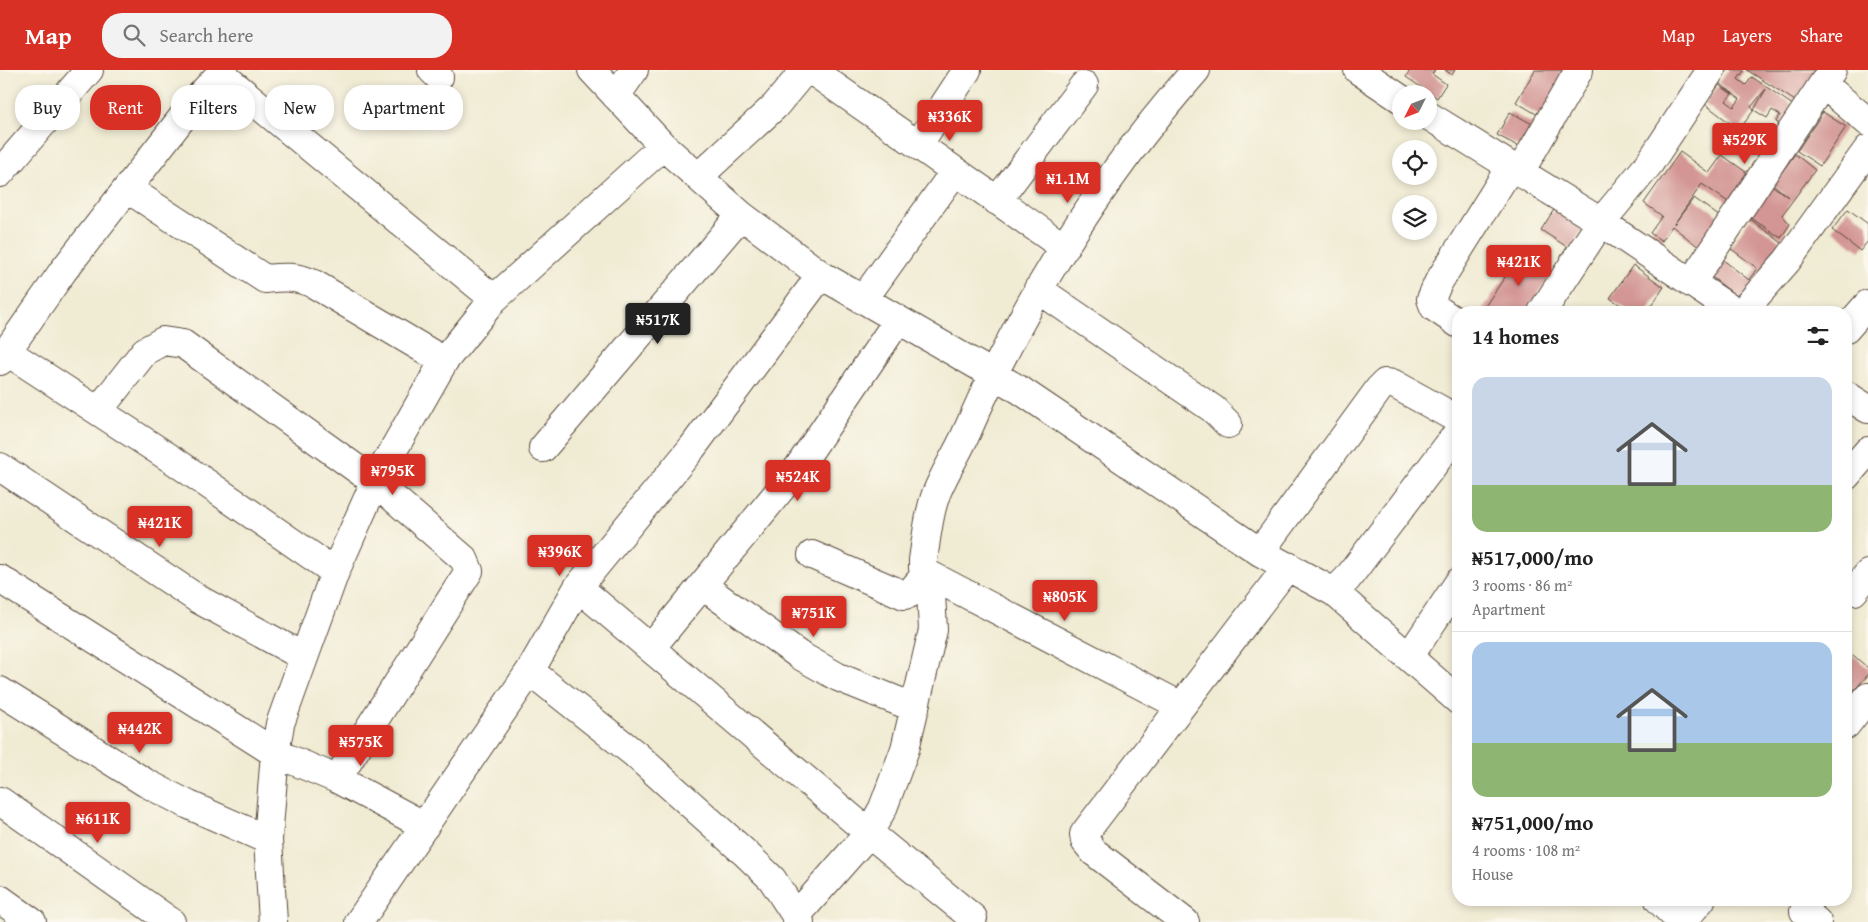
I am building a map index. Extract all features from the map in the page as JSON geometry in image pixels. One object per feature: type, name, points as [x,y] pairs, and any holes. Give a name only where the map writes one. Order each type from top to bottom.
[{"type":"street","points":[[0,173],[89,70]]},
{"type":"street","points":[[592,70],[663,146],[741,215],[821,276],[1020,390],[1260,552],[1334,592],[1452,695]]},
{"type":"street","points":[[616,96],[634,70]]},
{"type":"street","points":[[698,177],[775,106],[805,70]]},
{"type":"street","points":[[811,70],[1065,248]]},
{"type":"street","points":[[918,145],[967,70]]},
{"type":"street","points":[[530,671],[635,754],[744,852],[772,879],[798,919],[869,833],[883,808],[899,766],[915,708],[932,630],[931,581],[924,568],[923,560],[934,500],[992,374],[1038,289],[1116,170],[1157,114],[1196,70]]},
{"type":"street","points":[[1358,70],[1392,92]]},
{"type":"street","points":[[1452,319],[1434,307],[1431,299],[1438,283],[1516,169],[1579,70]]},
{"type":"street","points":[[1546,306],[1601,222],[1649,164],[1711,70]]},
{"type":"street","points":[[336,572],[98,411],[3,356],[63,271],[196,100],[222,72],[494,299]]},
{"type":"street","points":[[1691,283],[1828,77],[1868,122]]},
{"type":"street","points":[[998,201],[1084,85]]},
{"type":"street","points":[[1438,121],[1601,222],[1726,306]]},
{"type":"street","points":[[273,922],[268,840],[275,753],[280,724],[336,572],[376,482],[444,361],[494,299],[663,146]]},
{"type":"street","points":[[1747,306],[1787,261],[1868,149]]},
{"type":"street","points":[[863,300],[954,171]]},
{"type":"street","points":[[128,189],[265,279],[300,277],[444,361]]},
{"type":"street","points":[[543,448],[741,215]]},
{"type":"street","points":[[359,922],[530,671],[578,587],[692,448],[821,276]]},
{"type":"street","points":[[1038,289],[1213,409],[1228,424]]},
{"type":"street","points":[[1852,322],[1868,304]]},
{"type":"street","points":[[651,648],[798,468],[898,320]]},
{"type":"street","points":[[98,411],[145,352],[163,340],[183,344],[376,482],[464,559],[469,571],[337,779]]},
{"type":"street","points":[[1260,552],[1385,383],[1394,384],[1452,416]]},
{"type":"street","points":[[1852,399],[1868,409]]},
{"type":"street","points":[[1334,592],[1347,579],[1452,439]]},
{"type":"street","points":[[1852,469],[1868,451]]},
{"type":"street","points":[[0,467],[198,599],[304,657]]},
{"type":"street","points":[[812,555],[904,595],[909,594],[920,581],[931,581],[1181,706]]},
{"type":"street","points":[[1184,922],[1094,852],[1085,841],[1084,834],[1288,566]]},
{"type":"street","points":[[1852,590],[1854,591],[1868,574]]},
{"type":"street","points":[[0,579],[275,753],[337,779],[426,826]]},
{"type":"street","points":[[703,586],[799,655],[838,677],[915,708]]},
{"type":"street","points":[[578,587],[869,833],[973,918]]},
{"type":"street","points":[[1409,657],[1452,592]]},
{"type":"street","points":[[0,691],[146,783],[189,805],[268,840]]},
{"type":"street","points":[[1852,715],[1868,697]]},
{"type":"street","points":[[0,801],[171,922]]},
{"type":"street","points":[[0,899],[32,922]]},
{"type":"street","points":[[1665,906],[1681,922],[1696,906]]},
{"type":"building","points":[[1410,70],[1435,70],[1432,74],[1446,84],[1438,96],[1438,85],[1418,85],[1406,77]]},
{"type":"building","points":[[1445,70],[1455,70],[1452,75]]},
{"type":"building","points":[[1535,70],[1572,70],[1543,118],[1516,102]]},
{"type":"building","points":[[1728,70],[1742,70],[1744,71],[1738,79],[1746,85],[1752,77],[1800,110],[1788,129],[1776,122],[1780,115],[1772,110],[1767,118],[1754,110],[1739,130],[1705,104],[1719,85],[1732,94],[1726,101],[1734,107],[1740,99],[1719,83]],"holes":[[[1766,89],[1754,110],[1751,107]]]},
{"type":"building","points":[[1747,70],[1826,70],[1803,106]]},
{"type":"building","points":[[1510,112],[1538,127],[1525,150],[1497,135]]},
{"type":"building","points":[[1823,112],[1846,127],[1820,166],[1797,151]]},
{"type":"building","points":[[1680,152],[1709,173],[1722,155],[1753,177],[1734,206],[1702,184],[1674,224],[1694,198],[1727,222],[1705,252],[1672,226],[1662,241],[1650,233],[1662,216],[1644,203]]},
{"type":"building","points":[[1795,154],[1815,170],[1782,215],[1790,224],[1781,238],[1748,216],[1770,184],[1788,197],[1773,184]]},
{"type":"building","points":[[1555,208],[1584,227],[1570,249],[1541,230]]},
{"type":"building","points":[[1848,209],[1868,224],[1868,241],[1860,251],[1832,230]]},
{"type":"building","points":[[1750,219],[1790,249],[1748,305],[1709,275],[1722,259],[1749,280],[1757,268],[1730,248]]},
{"type":"building","points":[[1522,252],[1553,273],[1529,306],[1485,306]]},
{"type":"building","points":[[1633,265],[1664,287],[1651,306],[1622,306],[1610,298]]},
{"type":"building","points":[[1852,654],[1868,668],[1868,675],[1852,692]]}]
